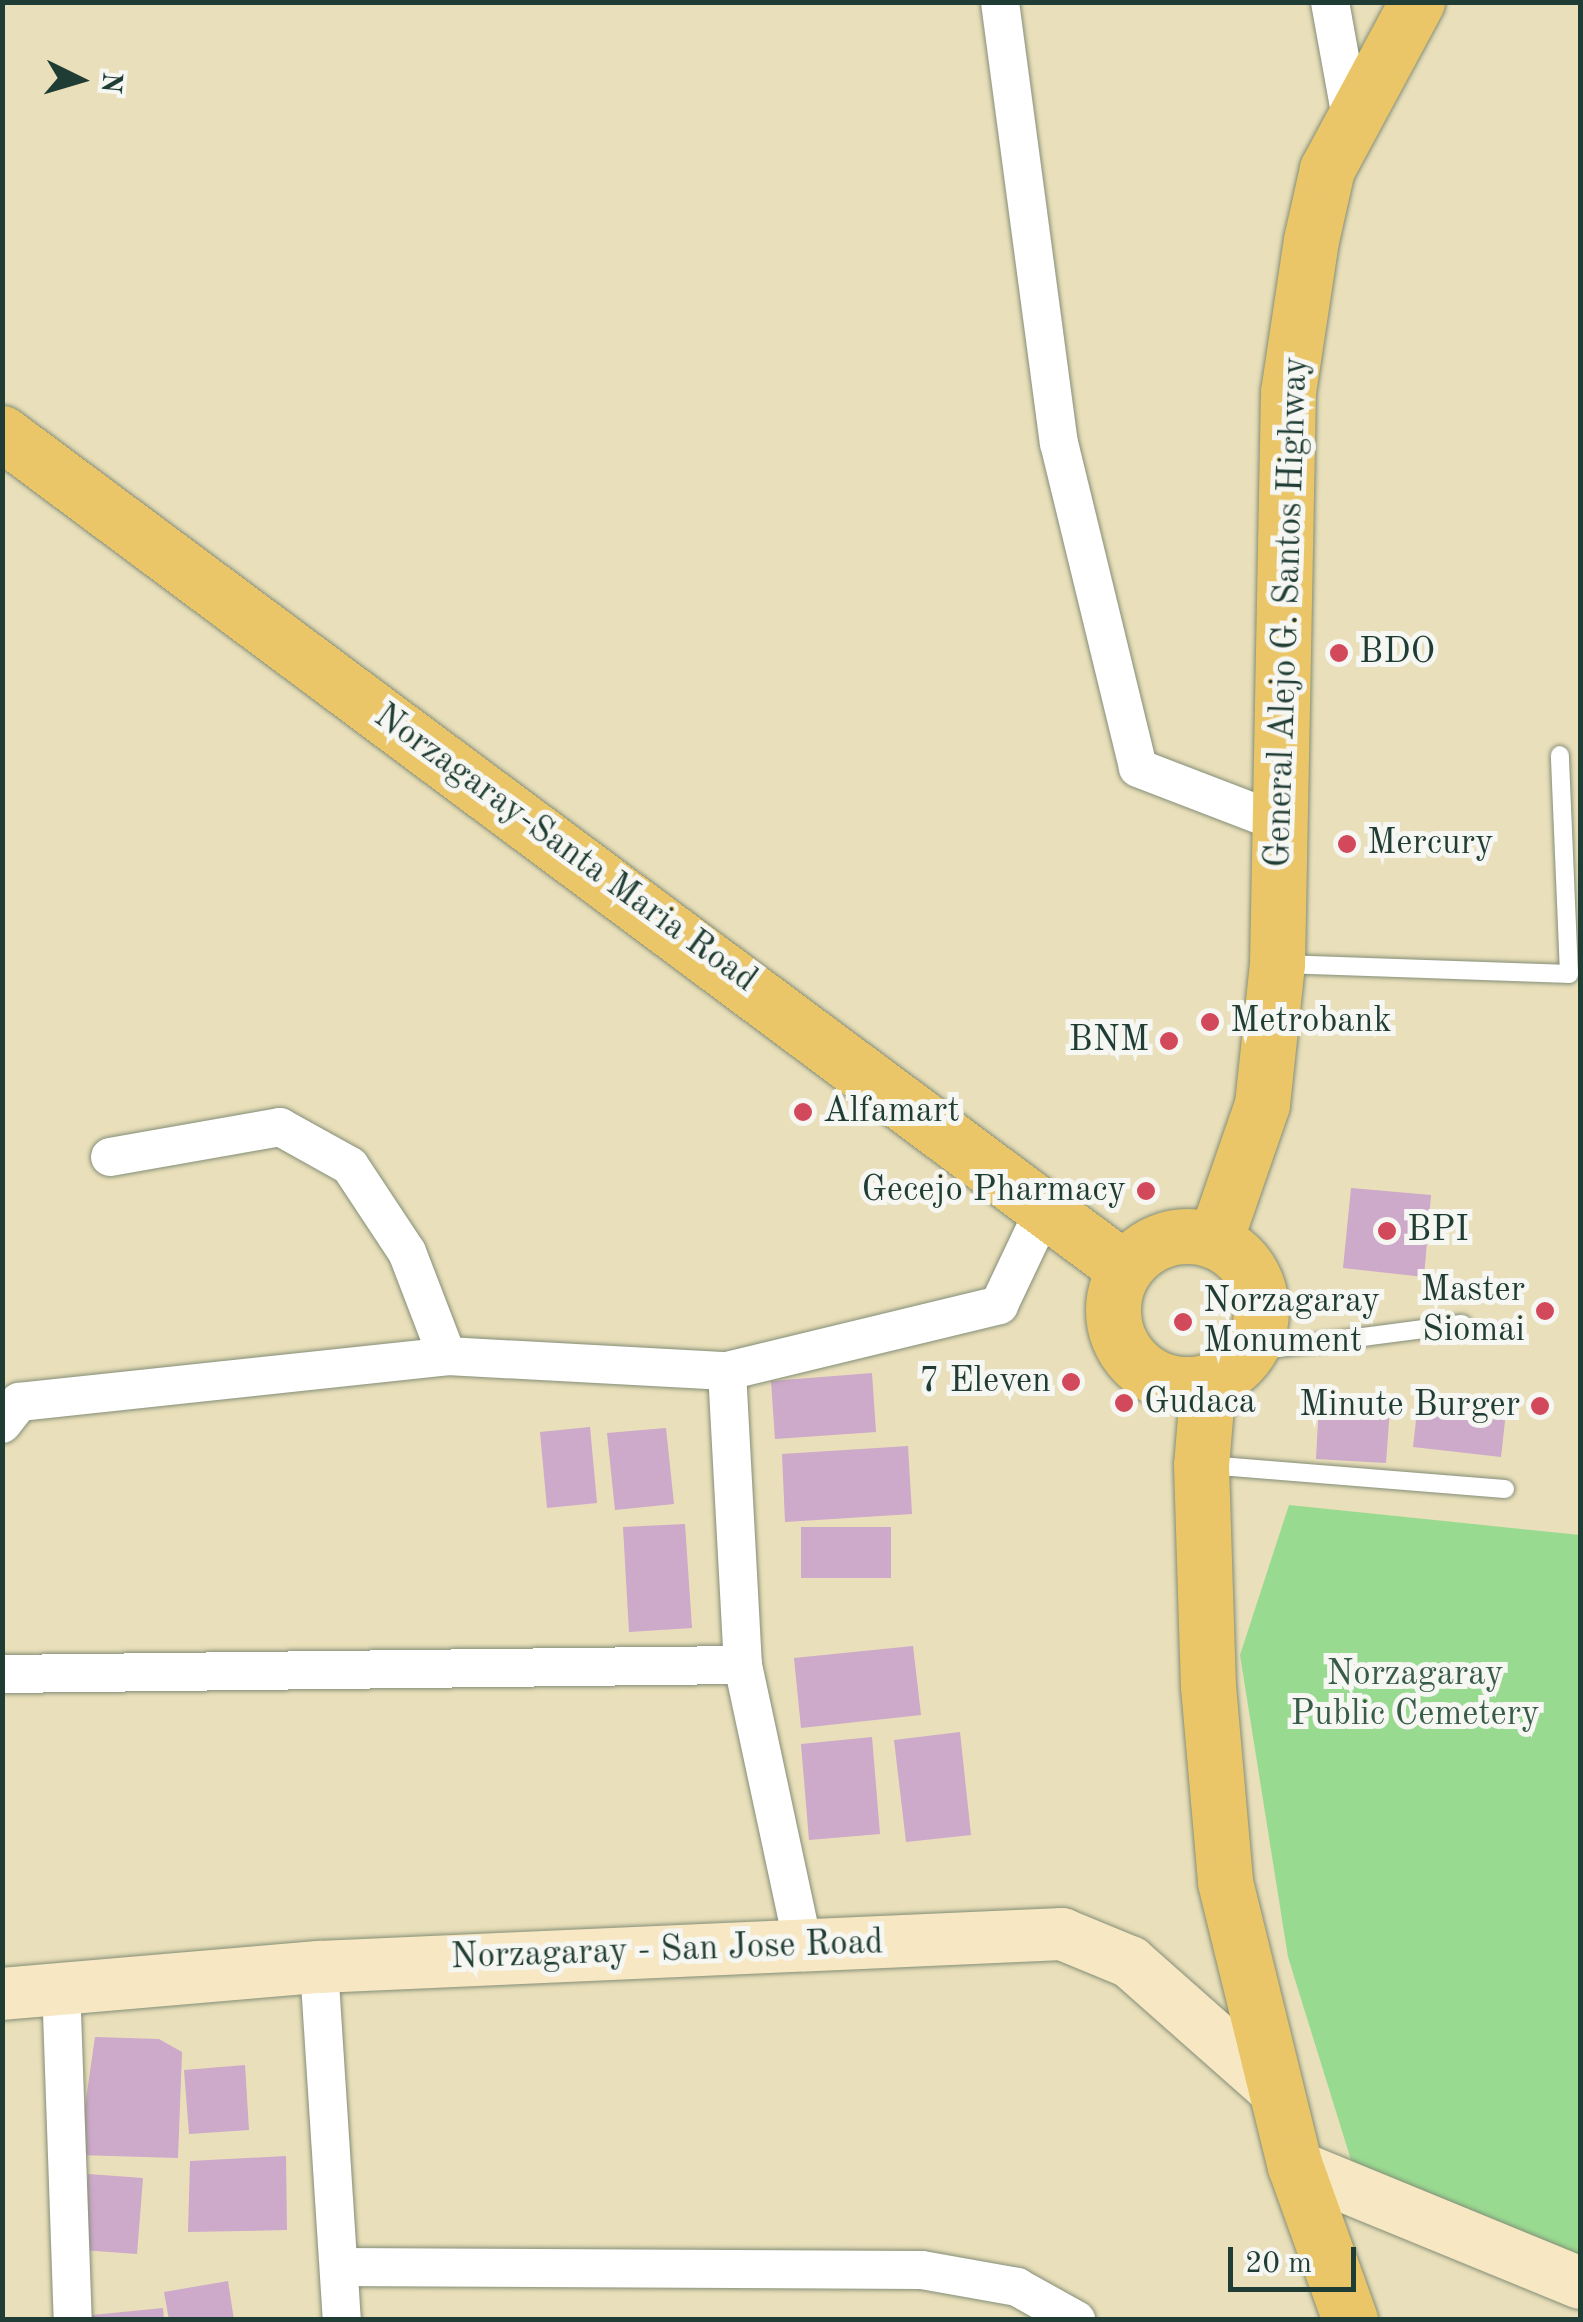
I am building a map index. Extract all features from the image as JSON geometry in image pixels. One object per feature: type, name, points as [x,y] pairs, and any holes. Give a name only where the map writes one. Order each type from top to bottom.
[{"type":"main road","name":"General Alejo G. Santos Highway","points":[[1215,1240],[1262,1104],[1278,964],[1288,392],[1327,168],[1351,116],[1417,2]]},
{"type":"main road","name":"Norzagaray-Santa Maria Road","points":[[2,433],[1047,1204],[1125,1269]]},
{"type":"main road","points":[[1229,1367],[1158,1379],[1124,1349],[1113,1308],[1125,1269],[1166,1238],[1215,1240],[1236,1252],[1260,1293],[1229,1367],[1201,1465],[1214,1792],[1224,1882],[1295,2166],[1350,2320]]},
{"type":"main road","name":"Norzagaray - San Jose Road","points":[[2,1994],[61,1984],[320,1966],[1062,1934],[1130,1962],[1277,2092]]},
{"type":"main road","points":[[1295,2166],[1580,2283]]},
{"type":"street","points":[[1000,2],[1059,444],[1138,768],[1280,823]]},
{"type":"street","points":[[1330,2],[1351,116]]},
{"type":"street","points":[[110,1158],[280,1127],[350,1166],[407,1252],[448,1356]]},
{"type":"street","points":[[8,1402],[448,1356],[727,1371],[999,1305],[1047,1204]]},
{"type":"street","points":[[727,1371],[743,1665],[803,1944]]},
{"type":"street","points":[[2,1674],[743,1665]]},
{"type":"street","points":[[320,1966],[342,2320]]},
{"type":"street","points":[[61,1984],[73,2320]]},
{"type":"street","points":[[339,2267],[922,2270],[1018,2287],[1076,2320]]},
{"type":"lane","points":[[1278,964],[1568,974],[1560,755]]},
{"type":"lane","points":[[1229,1367],[1462,1324]]},
{"type":"lane","points":[[1201,1465],[1505,1490]]},
{"type":"green space","name":"Norzagaray Public Cemetery","points":[[1289,1505],[1580,1535],[1580,2285],[1356,2176],[1288,1957],[1240,1655]]},
{"type":"building","name":"BPI","points":[[1351,1188],[1431,1195],[1424,1277],[1343,1268]]},
{"type":"building","points":[[872,1373],[876,1432],[775,1439],[771,1381]]},
{"type":"building","points":[[1419,1394],[1507,1403],[1501,1457],[1413,1447]]},
{"type":"building","points":[[1319,1403],[1390,1408],[1386,1463],[1316,1459]]},
{"type":"building","points":[[590,1427],[597,1503],[547,1508],[540,1432]]},
{"type":"building","points":[[666,1428],[674,1504],[615,1510],[607,1433]]},
{"type":"building","points":[[908,1446],[912,1514],[785,1522],[782,1454]]},
{"type":"building","points":[[685,1524],[692,1628],[629,1632],[623,1527]]},
{"type":"building","points":[[801,1527],[891,1527],[891,1578],[801,1578]]},
{"type":"building","points":[[913,1646],[921,1715],[801,1728],[794,1658]]},
{"type":"building","points":[[960,1732],[971,1835],[906,1842],[894,1740]]},
{"type":"building","points":[[872,1737],[880,1834],[809,1840],[801,1744]]},
{"type":"building","points":[[95,2037],[159,2039],[182,2052],[178,2158],[78,2155]]},
{"type":"building","points":[[245,2065],[249,2130],[189,2134],[184,2070]]},
{"type":"building","points":[[286,2156],[287,2230],[188,2232],[190,2161]]},
{"type":"building","points":[[88,2174],[143,2178],[137,2254],[82,2250]]},
{"type":"building","points":[[228,2281],[234,2320],[169,2320],[164,2292]]},
{"type":"building","points":[[163,2308],[164,2320],[72,2320],[72,2317]]},
{"type":"place","name":"BDO","points":[[1339,653]]},
{"type":"place","name":"Mercury","points":[[1347,844]]},
{"type":"place","name":"Metrobank","points":[[1210,1022]]},
{"type":"place","name":"BNM","points":[[1169,1041]]},
{"type":"place","name":"Alfamart","points":[[803,1112]]},
{"type":"place","name":"Gecejo Pharmacy","points":[[1146,1191]]},
{"type":"place","name":"BPI","points":[[1387,1231]]},
{"type":"place","name":"Master Siomai","points":[[1545,1311]]},
{"type":"place","name":"Norzagaray Monument","points":[[1183,1322]]},
{"type":"place","name":"7 Eleven","points":[[1071,1382]]},
{"type":"place","name":"Gudaca","points":[[1124,1403]]},
{"type":"place","name":"Minute Burger","points":[[1540,1406]]}]
